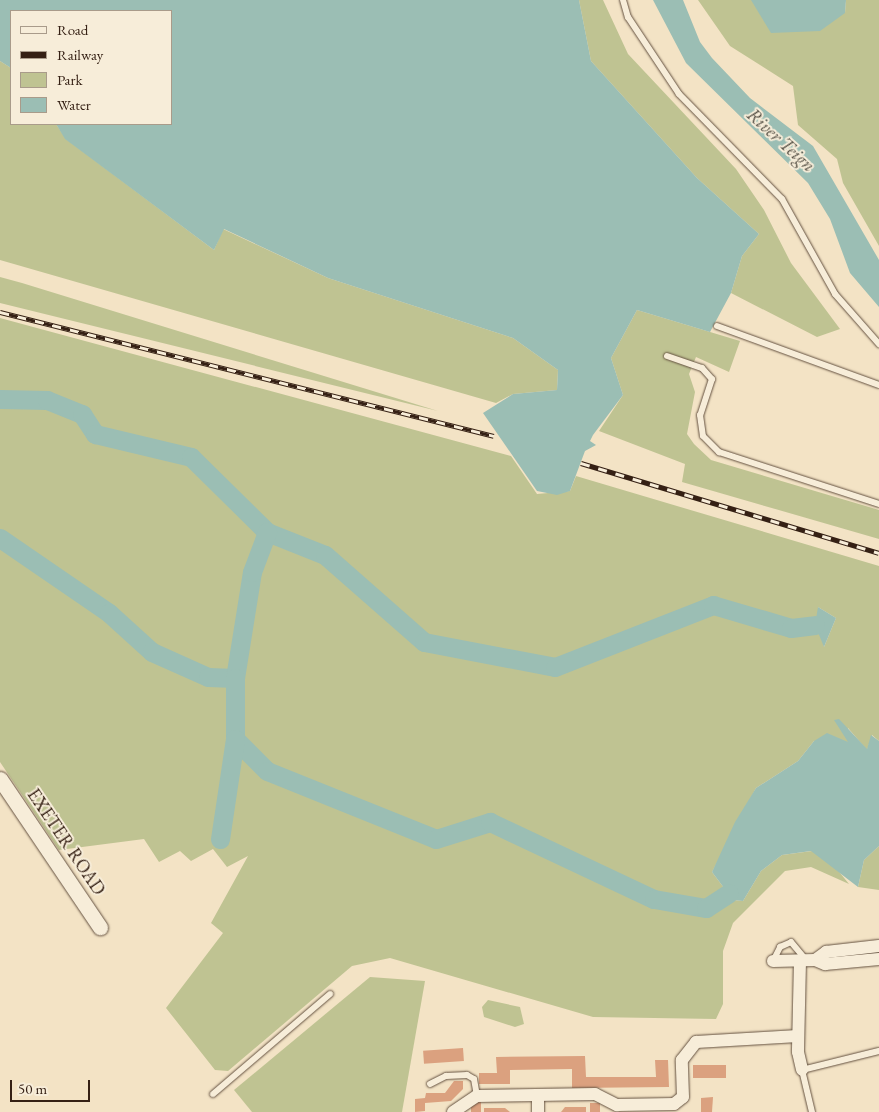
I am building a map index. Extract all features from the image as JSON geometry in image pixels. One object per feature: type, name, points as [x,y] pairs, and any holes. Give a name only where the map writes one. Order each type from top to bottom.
[{"type":"street","name":"EXETER ROAD","points":[[0,778],[100,927]]},
{"type":"street","points":[[807,960],[826,952],[879,946]]},
{"type":"street","points":[[773,961],[807,960],[825,964],[879,959]]},
{"type":"street","points":[[802,1070],[798,1036],[807,960]]},
{"type":"street","points":[[454,1112],[477,1096],[595,1094],[617,1105],[674,1104],[683,1097],[682,1060],[696,1042],[798,1036]]},
{"type":"street","points":[[538,1095],[538,1112]]},
{"type":"lane","points":[[623,0],[628,17],[679,94],[782,199],[836,294],[879,344]]},
{"type":"lane","points":[[717,326],[879,386]]},
{"type":"lane","points":[[667,356],[702,368],[712,379],[700,415],[703,436],[719,452],[879,504]]},
{"type":"lane","points":[[773,961],[780,947],[792,942],[807,960]]},
{"type":"lane","points":[[213,1094],[330,994]]},
{"type":"lane","points":[[812,1112],[802,1070],[879,1051]]},
{"type":"lane","points":[[442,1069],[446,1076]]},
{"type":"lane","points":[[430,1084],[446,1076],[467,1075],[474,1079],[477,1096]]},
{"type":"green space","points":[[579,0],[603,0],[628,54],[736,169],[764,210],[791,263],[840,329],[817,337],[731,293],[742,256],[759,234],[697,178],[591,61]]},
{"type":"green space","points":[[698,0],[752,0],[845,13],[846,0],[879,0],[879,246],[843,183],[837,159],[798,125],[793,86],[730,46]]},
{"type":"green space","points":[[0,61],[10,67],[10,125],[57,125],[66,139],[214,250],[223,229],[328,278],[513,338],[558,370],[557,390],[513,394],[496,403],[0,260]]},
{"type":"green space","points":[[0,277],[22,283],[438,411],[0,303]]},
{"type":"green space","points":[[637,310],[740,341],[729,372],[696,357],[689,374],[695,392],[687,434],[694,444],[711,460],[879,510],[879,539],[682,482],[685,464],[599,431],[623,395],[611,358]]},
{"type":"green space","points":[[0,318],[511,456],[537,494],[570,491],[576,476],[879,566],[879,741],[872,735],[867,750],[848,728],[849,743],[814,741],[798,761],[756,788],[712,872],[733,900],[743,901],[761,871],[782,855],[812,851],[832,863],[849,884],[811,867],[785,871],[733,923],[723,951],[723,1004],[716,1019],[593,1017],[390,958],[352,966],[228,1071],[215,1070],[166,1008],[223,933],[211,923],[248,856],[227,867],[213,849],[191,861],[180,851],[159,862],[144,839],[59,850],[0,762]],"holes":[[[818,607],[836,618],[824,647]]]},
{"type":"green space","points":[[879,846],[879,890],[858,887],[864,860]]},
{"type":"green space","points":[[370,977],[425,981],[402,1112],[252,1112],[234,1090]]},
{"type":"green space","points":[[488,1000],[520,1007],[524,1024],[515,1027],[484,1017],[482,1007]]},
{"type":"water","points":[[0,0],[579,0],[591,61],[697,178],[759,234],[742,256],[731,293],[710,332],[637,310],[611,358],[623,395],[593,435],[590,441],[596,445],[585,451],[570,491],[557,495],[537,491],[483,413],[513,394],[557,390],[558,370],[513,338],[328,278],[224,229],[214,250],[65,139],[57,125],[172,125],[172,10],[10,10],[10,67],[0,61]]},
{"type":"water","name":"River Teign","points":[[653,0],[683,0],[700,42],[712,58],[750,98],[813,146],[879,260],[879,307],[850,273],[830,219],[808,183],[686,63]]},
{"type":"water","points":[[751,0],[846,0],[845,13],[820,31],[771,33]]},
{"type":"water","points":[[818,607],[836,618],[824,647],[815,625]]},
{"type":"water","points":[[839,719],[867,749],[871,735],[879,741],[879,846],[864,860],[858,887],[811,851],[782,855],[761,871],[743,901],[733,900],[712,872],[735,822],[756,788],[798,761],[814,741],[827,733],[848,742],[834,720]]},
{"type":"building","points":[[463,1048],[464,1061],[424,1064],[423,1051]]},
{"type":"building","points":[[585,1056],[586,1077],[656,1077],[655,1060],[668,1060],[669,1087],[572,1088],[572,1069],[510,1070],[510,1084],[479,1084],[479,1073],[497,1073],[496,1057]]},
{"type":"building","points":[[693,1065],[726,1065],[726,1078],[693,1078]]},
{"type":"building","points":[[454,1081],[463,1081],[463,1089],[451,1101],[425,1103],[425,1111],[415,1112],[415,1099],[425,1098],[426,1093],[445,1093]]},
{"type":"building","points":[[713,1097],[712,1112],[701,1112],[701,1098]]},
{"type":"building","points":[[471,1101],[481,1101],[481,1112],[471,1112]]},
{"type":"building","points":[[590,1103],[600,1103],[600,1112],[590,1112]]},
{"type":"building","points":[[565,1107],[586,1107],[586,1112],[561,1112]]},
{"type":"building","points":[[484,1108],[505,1108],[510,1112],[484,1112]]},
{"type":"waterway","points":[[0,399],[47,400],[82,414],[95,434],[191,457],[267,532],[325,555],[424,642],[555,667],[713,605],[791,628],[815,625]]},
{"type":"waterway","points":[[0,538],[109,613],[152,652],[208,677],[235,678],[252,572],[267,532]]},
{"type":"waterway","points":[[235,678],[235,739],[267,771],[436,839],[490,822],[654,899],[706,908],[729,893]]},
{"type":"waterway","points":[[220,839],[235,739]]},
{"type":"railway","points":[[0,312],[494,436]]},
{"type":"railway","points":[[581,463],[879,553]]}]
